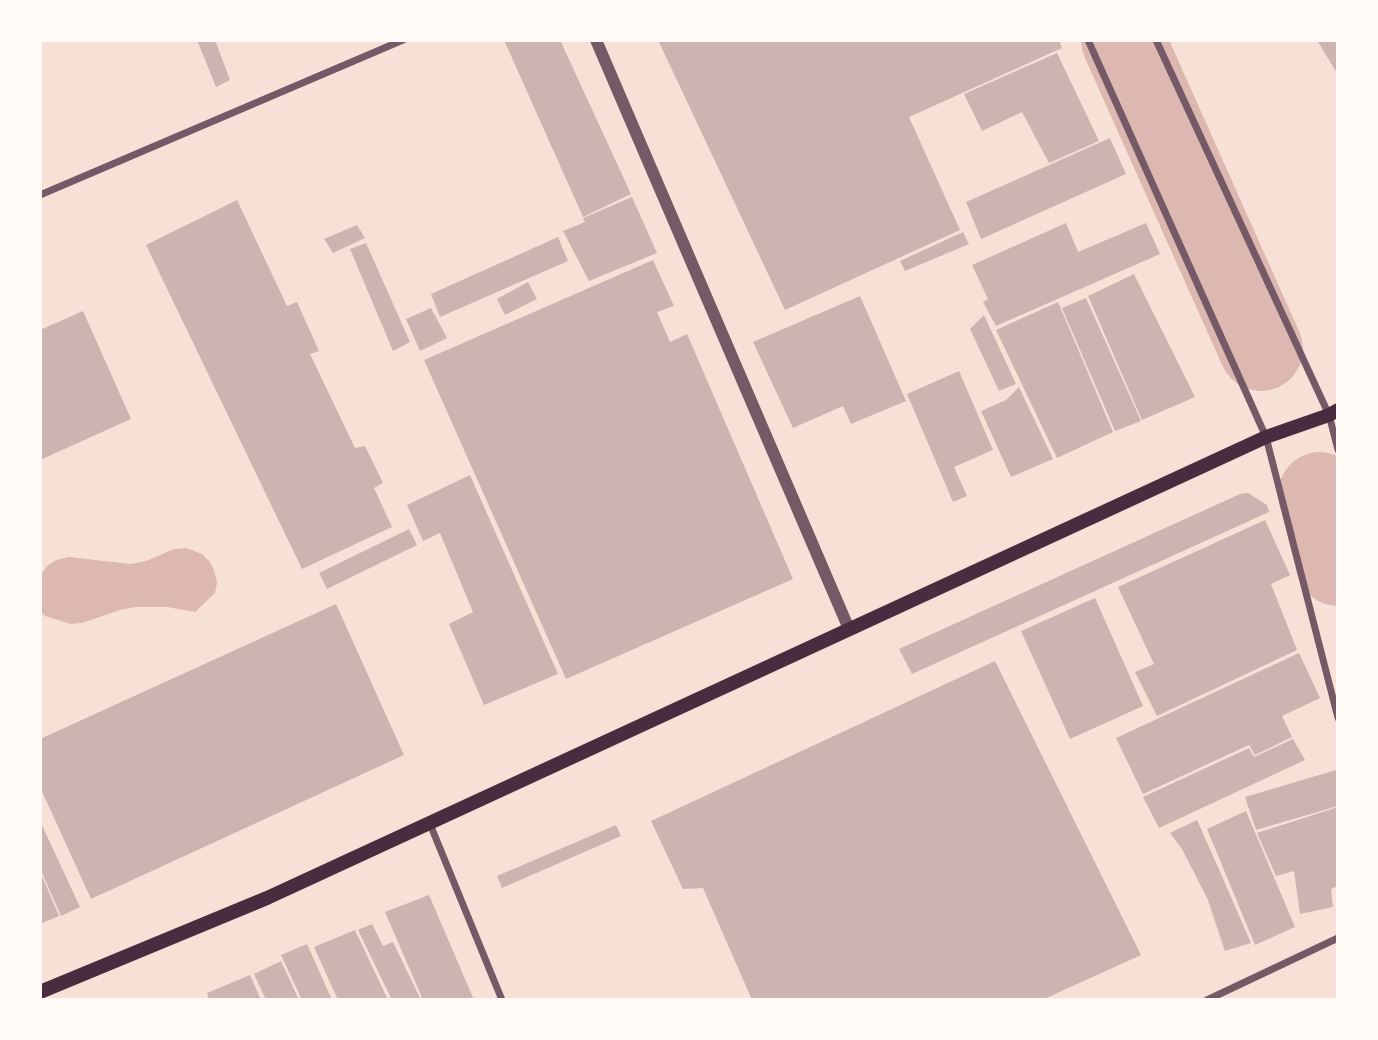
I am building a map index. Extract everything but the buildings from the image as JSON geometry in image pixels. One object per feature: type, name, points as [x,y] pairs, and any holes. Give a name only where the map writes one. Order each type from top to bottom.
[{"type":"main road","points":[[40,992],[267,898],[1266,437],[1333,413]]},
{"type":"street","points":[[40,195],[403,40]]},
{"type":"street","points":[[596,40],[849,629]]},
{"type":"street","points":[[1088,40],[1266,437],[1338,718]]},
{"type":"street","points":[[1157,40],[1333,413],[1338,450]]},
{"type":"street","points":[[430,824],[502,1000]]},
{"type":"street","points":[[1207,1000],[1338,938]]},
{"type":"shaded area","points":[[186,548],[202,554],[210,562],[217,583],[215,593],[195,612],[167,607],[135,607],[71,624],[45,616],[40,611],[40,576],[47,566],[56,560],[69,557],[131,564],[146,561],[174,549]]},
{"type":"waterway","points":[[1123,40],[1261,349]]},
{"type":"waterway","points":[[1320,494],[1338,564]]}]
